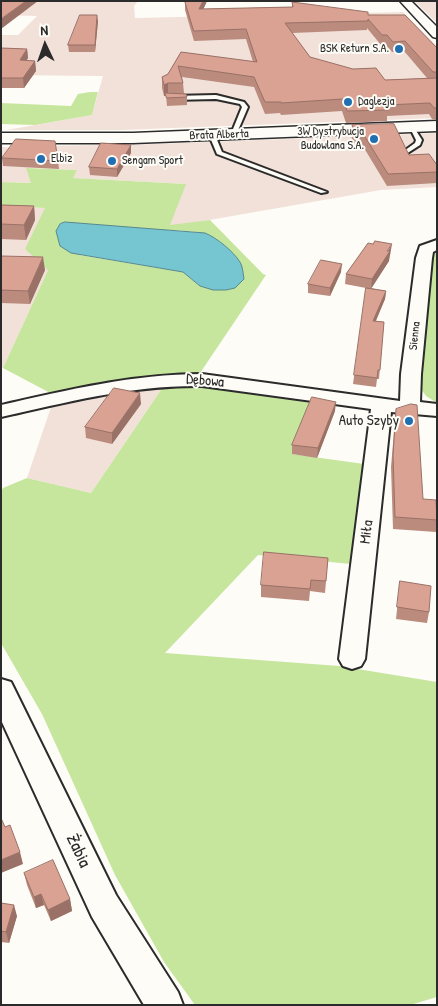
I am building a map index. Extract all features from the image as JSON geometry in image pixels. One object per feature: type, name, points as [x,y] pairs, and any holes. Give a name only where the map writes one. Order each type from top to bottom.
[{"type":"street","points":[[405,1],[437,34]]},
{"type":"street","name":"Brata Alberta","points":[[1,138],[107,139],[437,126]]},
{"type":"street","name":"Sienna","points":[[410,408],[411,374],[424,258],[426,250],[437,245]]},
{"type":"street","name":"Dębowa","points":[[1,410],[116,385],[173,379],[254,386],[410,408]]},
{"type":"street","name":"Miła","points":[[352,659],[382,405]]},
{"type":"street","points":[[410,408],[437,410]]},
{"type":"street","name":"Żabia","points":[[1,690],[104,906],[165,1005]]},
{"type":"lane","points":[[168,98],[216,97],[242,103],[245,107],[234,134]]},
{"type":"lane","points":[[406,152],[418,144],[419,140],[411,127]]},
{"type":"lane","points":[[212,135],[219,153],[323,192]]},
{"type":"shaded area","points":[[11,1],[138,1],[134,6],[135,18],[403,12],[437,46],[437,118],[122,130],[7,130],[92,115],[103,76],[1,75],[1,35],[18,35],[37,16],[1,15]]},
{"type":"shaded area","points":[[414,1],[437,1],[437,23]]},
{"type":"shaded area","points":[[437,133],[437,187],[381,190],[175,226],[169,225],[185,184],[72,178],[77,170],[27,168],[32,183],[1,182],[1,147],[40,149],[42,146],[156,144]]},
{"type":"shaded area","points":[[1,206],[46,208],[48,270],[3,368],[1,367]]},
{"type":"shaded area","points":[[167,381],[91,493],[27,478],[52,404]]},
{"type":"green space","points":[[98,92],[92,115],[35,125],[1,124],[1,103],[71,106],[78,94]]},
{"type":"green space","points":[[26,168],[77,170],[73,178],[186,184],[170,225],[210,220],[266,275],[198,376],[152,376],[54,395],[3,368],[48,270],[25,249],[45,208],[1,206],[1,182],[31,183]],"holes":[[[168,230],[201,233],[216,239],[241,263],[200,286],[183,272],[80,255]]]},
{"type":"green space","points":[[437,249],[437,403],[426,396],[421,389],[433,254]]},
{"type":"green space","points":[[167,381],[268,394],[311,403],[292,454],[364,464],[351,564],[258,555],[165,653],[339,666],[437,682],[437,997],[410,1005],[195,1005],[164,962],[115,875],[42,714],[1,643],[1,492],[3,488],[27,478],[91,493]]},
{"type":"water","points":[[65,222],[205,233],[224,245],[237,258],[242,266],[244,279],[235,288],[213,290],[200,286],[183,272],[71,253],[60,246],[56,231],[60,224]]},
{"type":"building","points":[[1,1],[26,1],[1,19]]},
{"type":"building","points":[[185,1],[203,1],[199,9],[293,7],[292,2],[368,12],[368,15],[405,15],[437,48],[437,72],[433,72],[405,41],[393,42],[387,35],[382,35],[368,19],[368,21],[285,23],[310,57],[353,69],[376,68],[385,80],[437,78],[437,108],[434,108],[430,103],[386,105],[388,110],[347,111],[343,99],[281,103],[265,102],[254,77],[178,66],[183,83],[168,83],[164,85],[162,77],[168,74],[181,52],[257,62],[246,29],[194,31]]},
{"type":"building","points":[[80,15],[97,15],[95,45],[68,45]]},
{"type":"building","points":[[1,48],[27,49],[20,60],[35,61],[23,78],[1,78]]},
{"type":"building","points":[[165,93],[186,94],[187,97],[167,98]]},
{"type":"building","points":[[394,124],[409,155],[429,154],[437,165],[437,172],[388,174],[362,132],[355,132],[352,125]]},
{"type":"building","points":[[16,139],[55,141],[58,161],[2,158]]},
{"type":"building","points":[[101,143],[131,145],[117,169],[89,167]]},
{"type":"building","points":[[1,205],[34,206],[24,225],[1,224]]},
{"type":"building","points":[[375,241],[392,244],[387,251],[390,251],[372,279],[346,274],[368,243],[373,244]]},
{"type":"building","points":[[1,256],[43,257],[28,291],[1,290]]},
{"type":"building","points":[[321,260],[342,264],[330,288],[308,284]]},
{"type":"building","points":[[366,288],[386,291],[373,321],[384,322],[380,370],[378,370],[377,378],[354,375]]},
{"type":"building","points":[[114,388],[140,393],[112,433],[85,427]]},
{"type":"building","points":[[312,397],[336,402],[318,448],[292,445]]},
{"type":"building","points":[[411,404],[417,405],[423,499],[436,500],[437,520],[395,517],[393,455],[396,409]]},
{"type":"building","points":[[264,552],[328,558],[326,581],[311,580],[310,589],[261,585]]},
{"type":"building","points":[[400,581],[431,586],[429,612],[397,607]]},
{"type":"building","points":[[1,818],[5,827],[10,825],[20,852],[1,860]]},
{"type":"building","points":[[53,860],[70,899],[48,910],[41,894],[34,897],[24,873]]},
{"type":"building","points":[[1,903],[14,905],[6,932],[1,931]]},
{"type":"place","name":"BSK Return S.A.","points":[[399,49]]},
{"type":"place","name":"Daglezja","points":[[348,102]]},
{"type":"place","name":"3W Dystrybucja Budowlana S.A.","points":[[374,139]]},
{"type":"place","name":"Elbiz","points":[[41,159]]},
{"type":"place","name":"Sengam Sport","points":[[112,161]]},
{"type":"place","name":"Auto Szyby","points":[[409,421]]}]
